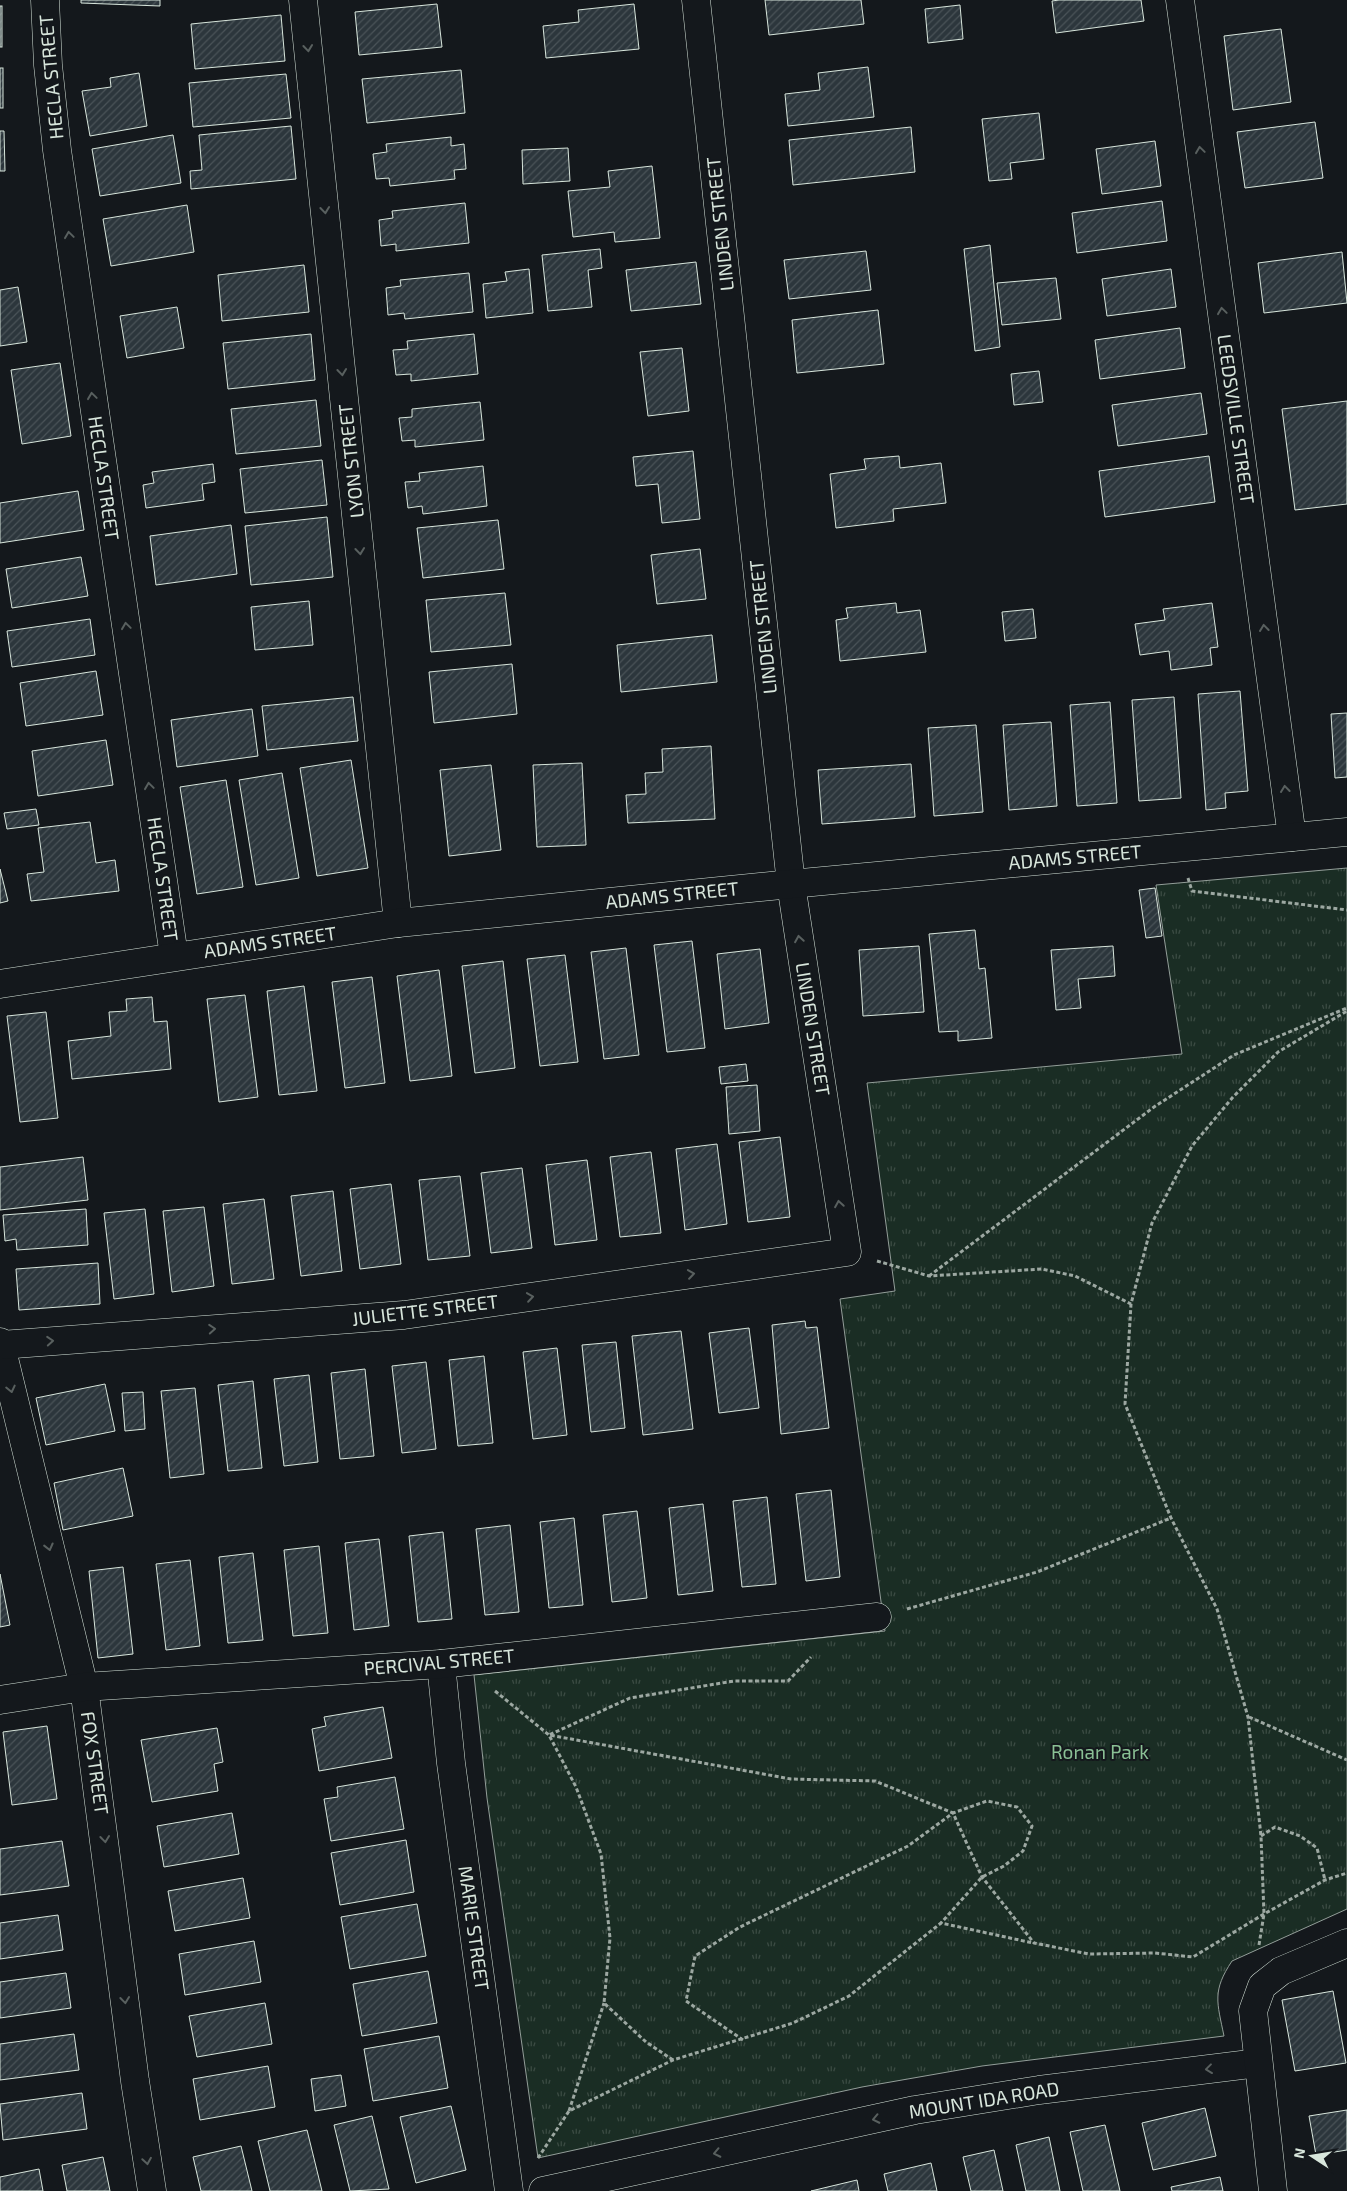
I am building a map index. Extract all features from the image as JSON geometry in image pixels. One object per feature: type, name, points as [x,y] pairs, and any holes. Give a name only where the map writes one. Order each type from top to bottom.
[{"type":"street","name":"HECLA STREET","points":[[45,0],[48,64],[56,150],[174,956]]},
{"type":"street","name":"LYON STREET","points":[[303,0],[398,923]]},
{"type":"street","name":"LINDEN STREET","points":[[696,0],[791,884],[847,1252]]},
{"type":"street","name":"LEEDSVILLE STREET","points":[[1180,0],[1292,837]]},
{"type":"street","name":"ADAMS STREET","points":[[0,984],[398,923],[1347,832]]},
{"type":"street","name":"JULIETTE STREET","points":[[0,1343],[404,1315],[847,1252]]},
{"type":"street","name":"FOX STREET","points":[[0,1343],[84,1687],[135,2081],[152,2191]]},
{"type":"street","name":"PERCIVAL STREET","points":[[0,1700],[84,1687],[441,1664],[877,1617]]},
{"type":"street","name":"MARIE STREET","points":[[441,1664],[451,1763],[509,2191]]},
{"type":"street","points":[[1273,2191],[1253,2011],[1262,1986],[1281,1971],[1347,1943]]},
{"type":"street","name":"MOUNT IDA ROAD","points":[[543,2191],[915,2110],[1039,2090],[1258,2062]]},
{"type":"path","points":[[1180,847],[1192,891],[1347,910]]},
{"type":"path","points":[[928,1276],[1154,1107],[1234,1055],[1347,1010]]},
{"type":"path","points":[[1264,1914],[1261,1836],[1248,1717],[1217,1609],[1170,1518],[1126,1404],[1131,1304],[1152,1223],[1192,1146],[1233,1097],[1278,1052],[1347,1010]]},
{"type":"path","points":[[847,1252],[928,1276],[1042,1269],[1075,1276],[1131,1304]]},
{"type":"path","points":[[877,1617],[1037,1572],[1170,1518]]},
{"type":"path","points":[[549,1735],[630,1698],[734,1681],[788,1681],[816,1653]]},
{"type":"path","points":[[489,1687],[549,1735],[576,1787],[601,1854],[610,1938],[604,2003],[569,2111],[533,2164]]},
{"type":"path","points":[[1248,1717],[1347,1760]]},
{"type":"path","points":[[549,1735],[791,1778],[875,1781],[953,1813],[982,1878],[1034,1943]]},
{"type":"path","points":[[569,2111],[673,2060],[743,2040],[793,2023],[848,1996],[941,1923],[982,1878],[1004,1866],[1022,1851],[1032,1826],[1017,1807],[987,1801],[953,1813],[908,1846],[740,1927],[695,1956],[686,2001],[743,2040]]},
{"type":"path","points":[[1261,1836],[1275,1827],[1300,1836],[1317,1848],[1326,1880]]},
{"type":"path","points":[[941,1923],[1089,1954],[1155,1953],[1194,1957],[1264,1914],[1326,1880],[1347,1873]]},
{"type":"path","points":[[604,2003],[646,2042],[673,2060]]},
{"type":"green space","name":"Ronan Park","points":[[1347,868],[1347,1909],[1232,1961],[1221,1981],[1218,1997],[1219,2014],[1224,2036],[982,2066],[862,2087],[538,2158],[487,1798],[474,1675],[885,1631],[840,1299],[895,1291],[867,1083],[1182,1054],[1156,885]]},
{"type":"building","points":[[81,0],[160,0],[160,6],[81,3]]},
{"type":"building","points":[[765,0],[861,0],[864,24],[769,35]]},
{"type":"building","points":[[1141,0],[1144,21],[1056,33],[1052,1]]},
{"type":"building","points":[[437,4],[442,47],[359,55],[355,12]]},
{"type":"building","points":[[634,4],[639,49],[546,58],[543,26],[579,22],[578,10]]},
{"type":"building","points":[[960,5],[963,39],[928,43],[925,9]]},
{"type":"building","points":[[0,6],[2,6],[2,47],[0,47]]},
{"type":"building","points":[[281,15],[285,61],[195,69],[191,24]]},
{"type":"building","points":[[1281,29],[1291,102],[1233,110],[1224,36]]},
{"type":"building","points":[[868,67],[874,117],[788,126],[785,94],[820,90],[818,73]]},
{"type":"building","points":[[0,68],[3,68],[3,108],[0,108]]},
{"type":"building","points":[[461,70],[465,113],[367,123],[362,79]]},
{"type":"building","points":[[139,73],[147,126],[90,136],[82,91],[111,87],[110,78]]},
{"type":"building","points":[[286,74],[291,118],[193,127],[189,83]]},
{"type":"building","points":[[1039,113],[1044,159],[1010,163],[1012,179],[989,181],[982,119]]},
{"type":"building","points":[[1315,122],[1323,178],[1245,188],[1237,132]]},
{"type":"building","points":[[291,126],[296,179],[191,189],[190,171],[202,170],[199,135]]},
{"type":"building","points":[[911,127],[915,172],[793,185],[789,140]]},
{"type":"building","points":[[0,131],[4,131],[5,171],[0,171]]},
{"type":"building","points":[[173,135],[181,183],[100,196],[92,149]]},
{"type":"building","points":[[451,137],[451,146],[464,144],[466,169],[454,170],[455,179],[390,186],[389,178],[376,179],[373,154],[387,152],[386,144]]},
{"type":"building","points":[[1155,141],[1161,186],[1102,194],[1096,149]]},
{"type":"building","points":[[568,148],[570,181],[523,184],[522,150]]},
{"type":"building","points":[[652,166],[660,238],[615,242],[614,232],[573,237],[568,191],[610,187],[608,171]]},
{"type":"building","points":[[1162,201],[1167,241],[1077,253],[1072,213]]},
{"type":"building","points":[[465,203],[469,243],[396,251],[396,244],[381,246],[379,220],[393,218],[392,211]]},
{"type":"building","points":[[187,205],[194,252],[111,266],[103,219]]},
{"type":"building","points":[[990,245],[1000,347],[975,351],[964,249]]},
{"type":"building","points":[[600,249],[602,268],[588,270],[592,307],[548,311],[542,255]]},
{"type":"building","points":[[866,251],[871,290],[789,299],[784,260]]},
{"type":"building","points":[[1342,252],[1347,303],[1264,313],[1258,263]]},
{"type":"building","points":[[696,262],[701,304],[631,311],[626,270]]},
{"type":"building","points":[[304,265],[309,312],[222,321],[218,275]]},
{"type":"building","points":[[529,269],[533,313],[486,318],[483,284],[507,281],[505,272]]},
{"type":"building","points":[[1171,269],[1176,307],[1107,316],[1102,279]]},
{"type":"building","points":[[469,273],[473,312],[405,319],[404,313],[388,315],[386,288],[401,286],[400,280]]},
{"type":"building","points":[[1056,278],[1061,319],[1002,325],[997,283]]},
{"type":"building","points":[[18,287],[27,342],[0,346],[0,290]]},
{"type":"building","points":[[177,307],[184,348],[127,358],[120,316]]},
{"type":"building","points":[[878,310],[884,364],[797,373],[792,320]]},
{"type":"building","points":[[1180,328],[1185,368],[1100,379],[1095,340]]},
{"type":"building","points":[[311,334],[315,380],[228,389],[223,343]]},
{"type":"building","points":[[474,334],[478,374],[411,381],[411,374],[396,375],[393,350],[408,349],[407,341]]},
{"type":"building","points":[[682,348],[689,411],[648,416],[640,352]]},
{"type":"building","points":[[60,363],[71,436],[22,444],[11,370]]},
{"type":"building","points":[[1039,371],[1043,402],[1014,405],[1011,374]]},
{"type":"building","points":[[1201,393],[1207,434],[1118,446],[1112,405]]},
{"type":"building","points":[[316,400],[321,446],[236,454],[231,409]]},
{"type":"building","points":[[1347,401],[1347,504],[1295,510],[1282,409]]},
{"type":"building","points":[[480,402],[484,440],[415,447],[415,440],[402,441],[399,418],[412,417],[412,409]]},
{"type":"building","points":[[693,451],[700,519],[662,523],[658,484],[636,486],[633,457]]},
{"type":"building","points":[[899,456],[900,468],[941,463],[946,503],[893,509],[894,521],[836,528],[830,474],[866,469],[864,459]]},
{"type":"building","points":[[1209,456],[1215,502],[1105,517],[1099,471]]},
{"type":"building","points":[[322,460],[327,505],[245,513],[240,469]]},
{"type":"building","points":[[213,464],[215,482],[202,484],[204,500],[146,508],[143,485],[154,483],[152,472]]},
{"type":"building","points":[[483,466],[487,506],[423,514],[422,506],[408,508],[405,482],[420,481],[419,473]]},
{"type":"building","points":[[78,491],[84,530],[0,543],[0,503]]},
{"type":"building","points":[[327,517],[333,577],[251,585],[245,526]]},
{"type":"building","points":[[498,520],[504,569],[423,578],[417,528]]},
{"type":"building","points":[[231,525],[237,574],[156,585],[150,536]]},
{"type":"building","points":[[700,549],[706,599],[657,604],[651,555]]},
{"type":"building","points":[[81,557],[88,596],[12,608],[6,569]]},
{"type":"building","points":[[505,593],[511,645],[431,652],[426,600]]},
{"type":"building","points":[[309,601],[313,645],[255,650],[251,607]]},
{"type":"building","points":[[896,603],[897,613],[920,610],[926,652],[840,661],[836,620],[848,618],[846,608]]},
{"type":"building","points":[[1212,603],[1218,647],[1210,648],[1212,665],[1171,670],[1169,651],[1140,655],[1135,624],[1165,620],[1163,609]]},
{"type":"building","points":[[1033,609],[1036,638],[1005,641],[1002,612]]},
{"type":"building","points":[[90,619],[95,655],[12,667],[7,631]]},
{"type":"building","points":[[712,635],[717,682],[621,692],[617,645]]},
{"type":"building","points":[[512,664],[517,714],[434,723],[429,672]]},
{"type":"building","points":[[96,671],[103,715],[26,726],[20,683]]},
{"type":"building","points":[[1240,691],[1248,791],[1225,793],[1226,808],[1206,810],[1198,694]]},
{"type":"building","points":[[353,697],[358,741],[267,750],[262,706]]},
{"type":"building","points":[[1174,697],[1181,798],[1139,801],[1132,700]]},
{"type":"building","points":[[1110,702],[1117,803],[1077,806],[1070,705]]},
{"type":"building","points":[[252,709],[258,756],[177,767],[171,720]]},
{"type":"building","points":[[1347,713],[1347,777],[1335,778],[1331,714]]},
{"type":"building","points":[[1051,722],[1057,806],[1009,810],[1003,725]]},
{"type":"building","points":[[976,725],[983,812],[934,816],[928,728]]},
{"type":"building","points":[[106,740],[113,785],[38,796],[32,751]]},
{"type":"building","points":[[711,746],[715,819],[628,823],[626,795],[646,794],[645,773],[663,772],[662,749]]},
{"type":"building","points":[[351,760],[368,868],[317,876],[300,768]]},
{"type":"building","points":[[582,763],[586,845],[537,847],[533,765]]},
{"type":"building","points":[[911,764],[915,817],[822,824],[818,770]]},
{"type":"building","points":[[491,765],[501,850],[449,856],[440,770]]},
{"type":"building","points":[[282,773],[299,878],[256,885],[239,780]]},
{"type":"building","points":[[226,780],[243,887],[197,894],[180,787]]},
{"type":"building","points":[[36,809],[39,825],[7,829],[4,813]]},
{"type":"building","points":[[90,822],[96,863],[115,860],[119,891],[31,901],[27,874],[44,872],[38,828]]},
{"type":"building","points":[[0,869],[8,901],[0,903]]},
{"type":"building","points":[[1155,888],[1162,936],[1146,938],[1139,890]]},
{"type":"building","points":[[975,930],[979,969],[985,968],[992,1038],[958,1041],[958,1031],[939,1032],[929,934]]},
{"type":"building","points":[[692,941],[705,1048],[667,1052],[654,945]]},
{"type":"building","points":[[919,946],[924,1012],[863,1016],[859,950]]},
{"type":"building","points":[[1113,946],[1115,976],[1078,979],[1081,1008],[1056,1010],[1051,950]]},
{"type":"building","points":[[626,948],[639,1055],[604,1059],[591,952]]},
{"type":"building","points":[[760,949],[769,1023],[725,1029],[717,954]]},
{"type":"building","points":[[565,955],[578,1062],[540,1066],[527,959]]},
{"type":"building","points":[[503,961],[515,1068],[475,1073],[462,966]]},
{"type":"building","points":[[439,970],[452,1076],[410,1081],[397,976]]},
{"type":"building","points":[[372,977],[385,1083],[345,1088],[332,982]]},
{"type":"building","points":[[304,986],[317,1091],[279,1095],[267,991]]},
{"type":"building","points":[[245,995],[258,1097],[219,1102],[207,999]]},
{"type":"building","points":[[152,997],[154,1022],[167,1021],[171,1069],[72,1079],[68,1041],[111,1036],[109,1012],[127,1011],[126,999]]},
{"type":"building","points":[[46,1012],[58,1118],[20,1122],[7,1016]]},
{"type":"building","points":[[746,1064],[748,1081],[721,1084],[719,1067]]},
{"type":"building","points":[[757,1085],[760,1131],[729,1134],[726,1087]]},
{"type":"building","points":[[780,1137],[790,1217],[748,1222],[739,1142]]},
{"type":"building","points":[[717,1144],[727,1224],[685,1230],[676,1149]]},
{"type":"building","points":[[651,1152],[661,1233],[620,1237],[610,1157]]},
{"type":"building","points":[[83,1157],[88,1200],[0,1210],[0,1167]]},
{"type":"building","points":[[587,1160],[597,1240],[555,1245],[546,1165]]},
{"type":"building","points":[[522,1168],[532,1248],[491,1253],[481,1173]]},
{"type":"building","points":[[460,1176],[470,1256],[428,1260],[419,1180]]},
{"type":"building","points":[[391,1184],[401,1264],[360,1269],[350,1189]]},
{"type":"building","points":[[333,1191],[342,1271],[301,1276],[291,1196]]},
{"type":"building","points":[[264,1199],[274,1279],[232,1284],[223,1204]]},
{"type":"building","points":[[204,1207],[214,1286],[172,1292],[163,1211]]},
{"type":"building","points":[[86,1209],[88,1245],[17,1250],[16,1239],[5,1241],[3,1215]]},
{"type":"building","points":[[145,1209],[154,1294],[114,1299],[104,1213]]},
{"type":"building","points":[[98,1263],[100,1304],[19,1310],[16,1269]]},
{"type":"building","points":[[805,1321],[806,1328],[817,1327],[829,1428],[781,1434],[772,1325]]},
{"type":"building","points":[[749,1328],[759,1408],[719,1413],[709,1333]]},
{"type":"building","points":[[681,1331],[693,1429],[643,1435],[632,1336]]},
{"type":"building","points":[[616,1342],[625,1428],[591,1432],[582,1345]]},
{"type":"building","points":[[557,1348],[567,1435],[533,1439],[523,1352]]},
{"type":"building","points":[[484,1356],[493,1443],[458,1446],[449,1360]]},
{"type":"building","points":[[426,1362],[436,1449],[402,1453],[392,1366]]},
{"type":"building","points":[[365,1369],[374,1456],[340,1459],[331,1373]]},
{"type":"building","points":[[309,1375],[318,1462],[284,1466],[274,1379]]},
{"type":"building","points":[[253,1381],[262,1468],[228,1471],[218,1385]]},
{"type":"building","points":[[105,1384],[115,1431],[46,1445],[36,1398]]},
{"type":"building","points":[[195,1388],[204,1474],[170,1478],[161,1391]]},
{"type":"building","points":[[143,1392],[145,1429],[125,1431],[122,1393]]},
{"type":"building","points":[[123,1468],[133,1516],[63,1530],[54,1483]]},
{"type":"building","points":[[831,1490],[840,1577],[806,1581],[796,1494]]},
{"type":"building","points":[[767,1497],[776,1584],[742,1587],[733,1501]]},
{"type":"building","points":[[703,1504],[713,1591],[678,1595],[669,1508]]},
{"type":"building","points":[[637,1511],[647,1598],[612,1602],[603,1515]]},
{"type":"building","points":[[574,1518],[583,1605],[549,1608],[540,1522]]},
{"type":"building","points":[[510,1525],[519,1612],[485,1615],[476,1529]]},
{"type":"building","points":[[443,1532],[452,1619],[418,1622],[409,1536]]},
{"type":"building","points":[[379,1539],[389,1626],[354,1630],[345,1543]]},
{"type":"building","points":[[319,1546],[328,1633],[293,1636],[284,1550]]},
{"type":"building","points":[[253,1553],[263,1640],[228,1643],[219,1557]]},
{"type":"building","points":[[190,1560],[200,1646],[166,1650],[156,1564]]},
{"type":"building","points":[[123,1567],[133,1654],[98,1658],[89,1571]]},
{"type":"building","points":[[0,1574],[10,1625],[0,1627]]},
{"type":"building","points":[[383,1707],[392,1758],[319,1771],[312,1729],[326,1726],[324,1717]]},
{"type":"building","points":[[47,1726],[57,1799],[12,1805],[3,1732]]},
{"type":"building","points":[[217,1728],[223,1762],[214,1764],[218,1791],[152,1802],[141,1740]]},
{"type":"building","points":[[395,1777],[404,1829],[331,1841],[324,1799],[338,1797],[337,1787]]},
{"type":"building","points":[[232,1813],[239,1854],[164,1867],[157,1826]]},
{"type":"building","points":[[406,1840],[414,1892],[340,1905],[331,1853]]},
{"type":"building","points":[[62,1841],[69,1886],[0,1895],[0,1849]]},
{"type":"building","points":[[243,1878],[250,1918],[175,1931],[168,1891]]},
{"type":"building","points":[[417,1904],[426,1956],[350,1969],[341,1917]]},
{"type":"building","points":[[58,1915],[63,1950],[0,1959],[0,1923]]},
{"type":"building","points":[[254,1941],[261,1982],[185,1995],[179,1954]]},
{"type":"building","points":[[428,1971],[437,2023],[362,2036],[353,1984]]},
{"type":"building","points":[[66,1973],[71,2008],[0,2018],[0,1982]]},
{"type":"building","points":[[1333,1991],[1346,2063],[1295,2071],[1282,2000]]},
{"type":"building","points":[[265,2003],[272,2044],[197,2057],[189,2016]]},
{"type":"building","points":[[74,2034],[79,2070],[0,2080],[0,2044]]},
{"type":"building","points":[[439,2036],[448,2088],[373,2101],[364,2049]]},
{"type":"building","points":[[268,2066],[275,2107],[200,2120],[193,2079]]},
{"type":"building","points":[[341,2075],[346,2106],[315,2111],[311,2079]]},
{"type":"building","points":[[82,2093],[87,2129],[3,2140],[0,2104]]},
{"type":"building","points":[[451,2106],[466,2170],[416,2183],[400,2117]]},
{"type":"building","points":[[1205,2108],[1216,2156],[1153,2170],[1142,2123]]},
{"type":"building","points":[[1347,2110],[1347,2150],[1316,2155],[1309,2116]]},
{"type":"building","points":[[372,2116],[389,2189],[350,2191],[334,2125]]},
{"type":"building","points":[[1105,2125],[1120,2191],[1083,2191],[1070,2132]]},
{"type":"building","points":[[307,2130],[322,2191],[270,2191],[258,2141]]},
{"type":"building","points":[[1049,2137],[1060,2191],[1026,2191],[1016,2145]]},
{"type":"building","points":[[241,2146],[252,2191],[201,2191],[193,2157]]},
{"type":"building","points":[[994,2150],[1003,2191],[971,2191],[963,2157]]},
{"type":"building","points":[[103,2157],[110,2191],[67,2191],[62,2165]]},
{"type":"building","points":[[931,2163],[937,2191],[888,2191],[884,2174]]},
{"type":"building","points":[[39,2169],[43,2191],[0,2191],[0,2177]]},
{"type":"building","points":[[1220,2177],[1223,2191],[1172,2191],[1171,2187]]},
{"type":"building","points":[[857,2180],[859,2191],[811,2191]]}]
